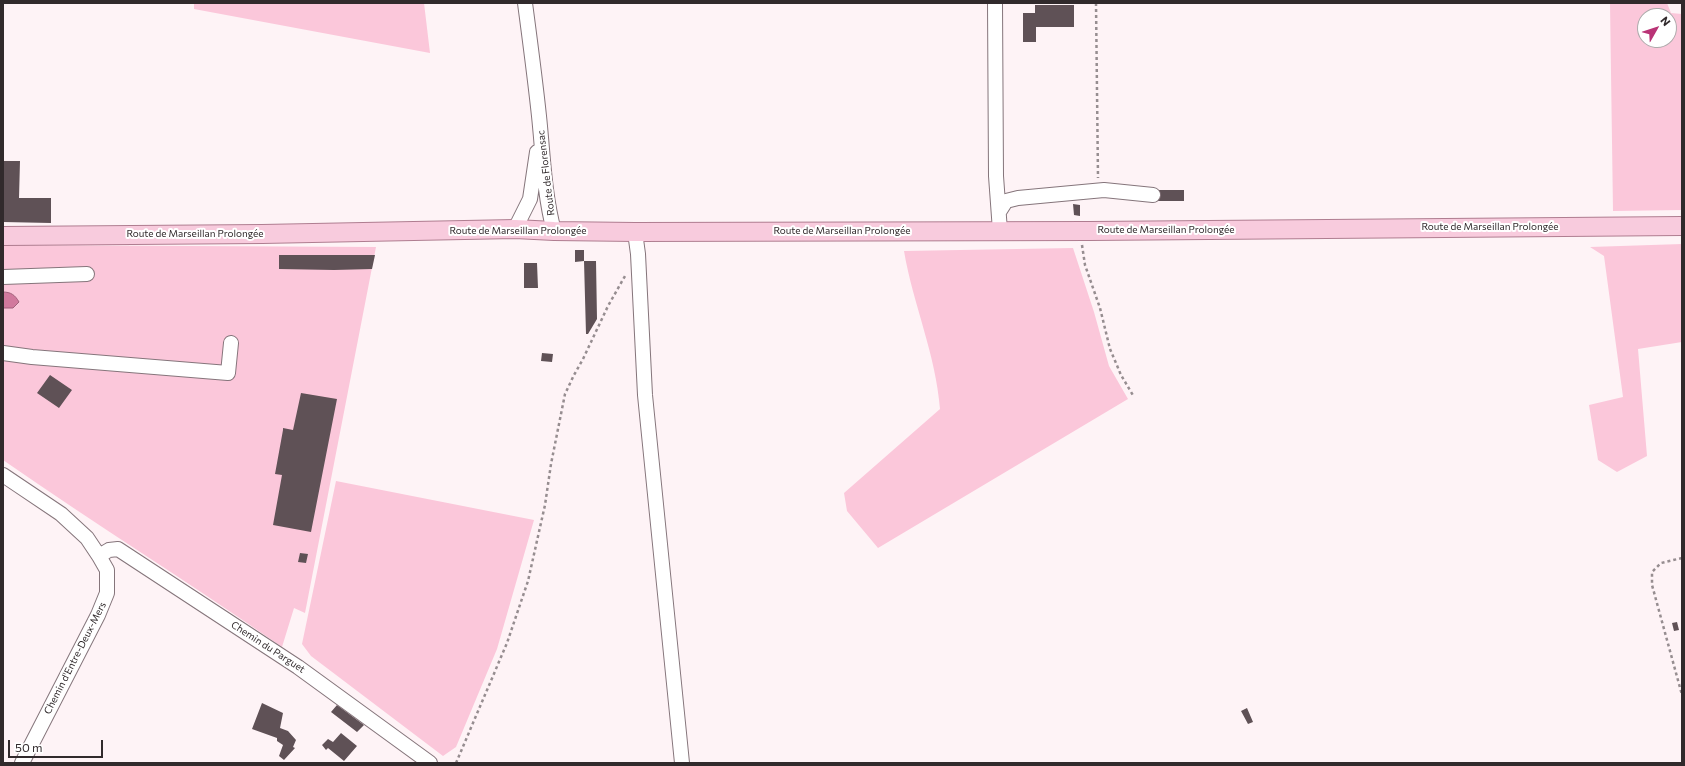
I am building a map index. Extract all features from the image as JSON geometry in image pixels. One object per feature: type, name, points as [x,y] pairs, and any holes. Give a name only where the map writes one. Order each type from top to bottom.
[{"type":"main road","name":"Route de Marseillan Prolongée","points":[[3,236],[262,234],[515,229],[635,232],[1081,231],[1682,226]]},
{"type":"street","name":"Route de Florensac","points":[[525,3],[550,215],[554,231]]},
{"type":"street","points":[[995,3],[996,176],[1000,231]]},
{"type":"street","name":"Route de Florensac","points":[[515,229],[530,199],[539,142],[539,114]]},
{"type":"street","points":[[998,212],[1006,201],[1018,198],[1104,190],[1153,195]]},
{"type":"street","points":[[635,232],[638,254],[645,395],[682,763]]},
{"type":"street","points":[[3,277],[87,274]]},
{"type":"street","points":[[3,353],[32,357],[228,373],[231,343]]},
{"type":"street","name":"Chemin d'Entre-Deux-Mers","points":[[3,475],[61,514],[87,538],[107,570],[107,593],[98,615],[22,763]]},
{"type":"street","name":"Chemin du Parguet","points":[[99,556],[109,550],[118,550],[298,667],[430,763]]},
{"type":"path","points":[[1092,192],[1097,188],[1099,172],[1096,3]]},
{"type":"path","points":[[1081,231],[1085,265],[1100,308],[1110,349],[1121,375],[1134,397]]},
{"type":"path","points":[[456,763],[508,642],[528,581],[545,505],[551,464],[565,394],[608,306],[627,274]]},
{"type":"path","points":[[1682,558],[1661,563],[1652,572],[1652,585],[1682,695]]},
{"type":"shaded area","points":[[194,3],[424,3],[430,53],[194,9]]},
{"type":"shaded area","points":[[1610,3],[1667,3],[1669,8],[1637,8],[1637,48],[1677,48],[1677,14],[1682,14],[1682,210],[1613,211]]},
{"type":"shaded area","points":[[1682,244],[1682,342],[1638,349],[1647,456],[1617,472],[1598,460],[1589,405],[1623,397],[1604,256],[1590,247]]},
{"type":"shaded area","points":[[3,245],[376,247],[305,613],[294,608],[282,647],[3,460]]},
{"type":"shaded area","points":[[1073,248],[1094,312],[1109,366],[1128,399],[878,548],[847,511],[844,493],[940,409],[934,369],[904,251]]},
{"type":"shaded area","points":[[3,292],[11,293],[19,302],[13,308],[3,308]]},
{"type":"shaded area","points":[[336,481],[534,520],[497,649],[456,747],[443,756],[311,656],[302,644]]},
{"type":"building","points":[[1035,5],[1074,5],[1074,27],[1036,27],[1036,42],[1023,42],[1023,13],[1035,13]]},
{"type":"building","points":[[3,161],[20,161],[19,198],[51,198],[51,223],[3,222]]},
{"type":"building","points":[[1158,190],[1184,190],[1184,201],[1158,201]]},
{"type":"building","points":[[1073,204],[1080,205],[1080,216],[1074,215]]},
{"type":"building","points":[[575,250],[584,250],[584,261],[575,262]]},
{"type":"building","points":[[279,255],[375,255],[372,269],[334,270],[279,269]]},
{"type":"building","points":[[584,261],[596,261],[597,319],[588,334],[586,334]]},
{"type":"building","points":[[524,263],[537,263],[538,288],[524,288]]},
{"type":"building","points":[[542,353],[553,354],[552,362],[541,361]]},
{"type":"building","points":[[50,375],[72,390],[59,408],[37,393]]},
{"type":"building","points":[[301,393],[337,399],[311,532],[273,525],[282,475],[275,474],[283,428],[293,430]]},
{"type":"building","points":[[300,553],[308,554],[306,563],[298,562]]},
{"type":"building","points":[[1677,622],[1679,630],[1674,631],[1672,623]]},
{"type":"building","points":[[262,703],[283,713],[280,728],[288,731],[296,740],[293,747],[295,748],[284,760],[279,756],[283,745],[277,741],[277,738],[252,729]]},
{"type":"building","points":[[337,705],[364,725],[357,732],[331,712]]},
{"type":"building","points":[[1247,708],[1253,722],[1248,724],[1241,711]]},
{"type":"building","points":[[341,733],[357,746],[344,761],[328,748],[326,750],[322,745],[328,739],[333,742]]}]
